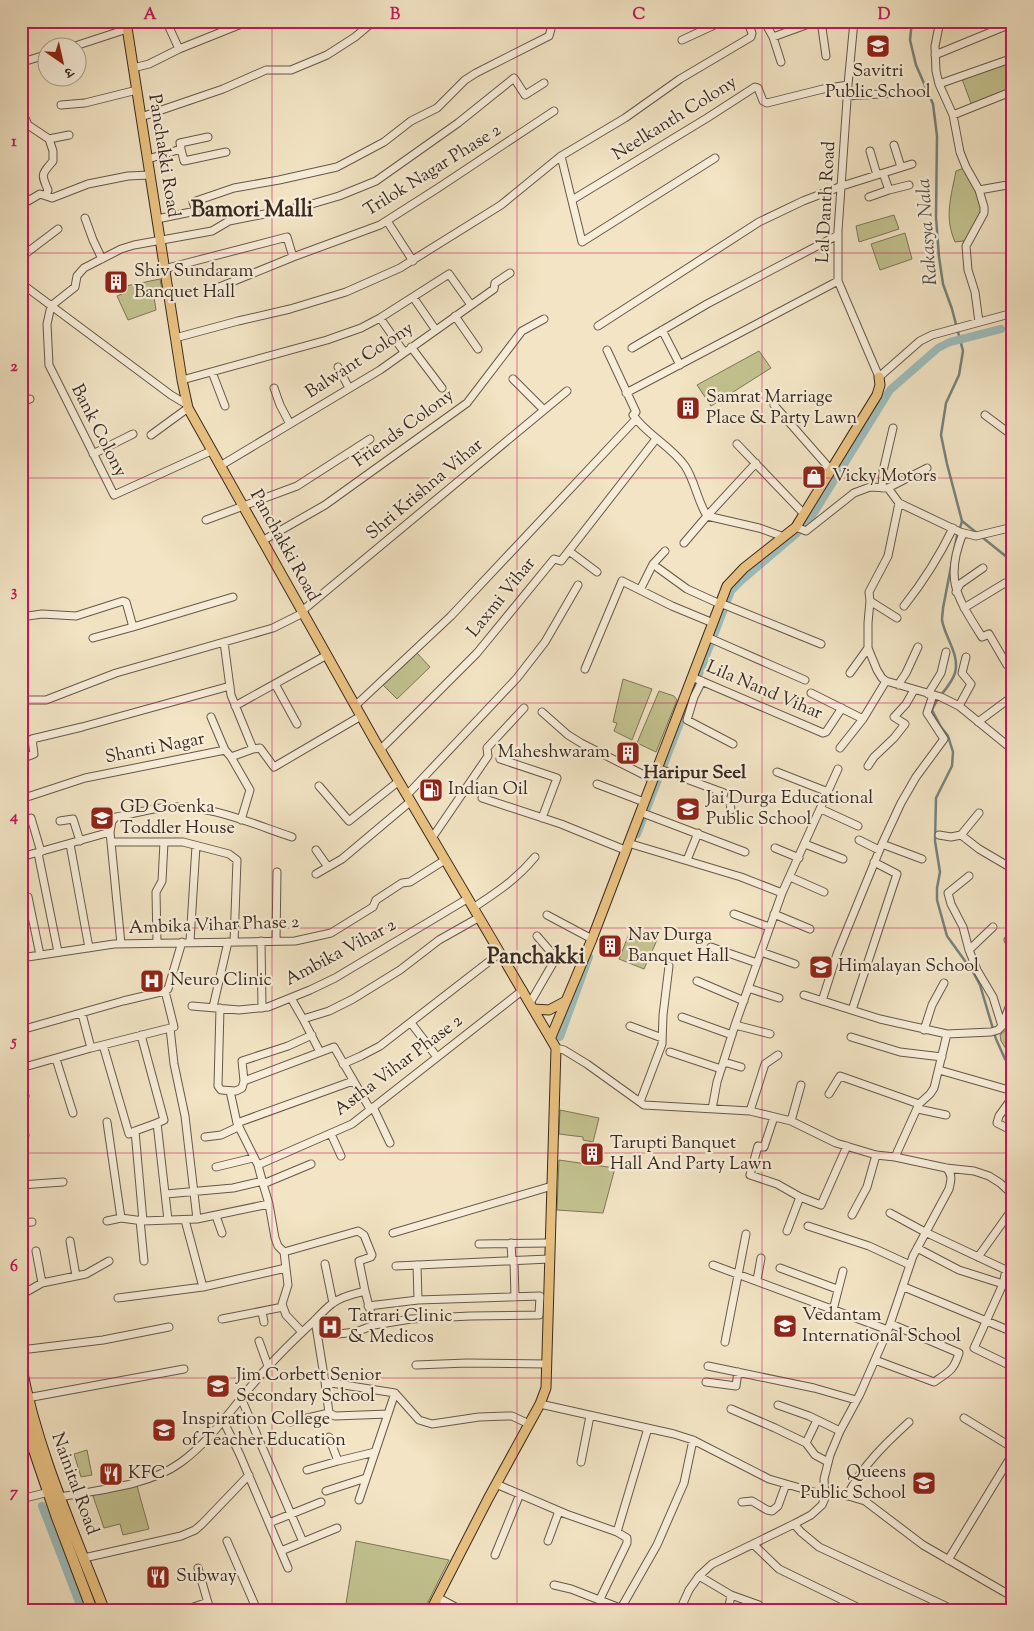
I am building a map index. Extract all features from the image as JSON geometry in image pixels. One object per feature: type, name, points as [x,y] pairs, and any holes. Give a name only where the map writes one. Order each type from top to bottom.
[{"type":"highway","name":"Nainital Road","points":[[21,1366],[27,1398],[49,1480],[92,1610]]},
{"type":"highway","name":"Nainital Road","points":[[21,1412],[25,1437],[49,1480]]},
{"type":"highway","name":"Nainital Road","points":[[54,1495],[84,1558],[104,1610]]},
{"type":"main road","name":"Panchakki Road","points":[[127,25],[187,406],[380,750],[556,1048]]},
{"type":"main road","points":[[551,1038],[643,813],[644,802],[652,779],[660,769],[697,679],[711,639],[712,623],[723,604],[731,581],[784,537],[800,529],[804,514],[877,395],[880,385],[879,377]]},
{"type":"main road","points":[[532,1006],[549,1010],[566,1001]]},
{"type":"main road","points":[[431,1610],[540,1404],[546,1388],[556,1048]]},
{"type":"street","points":[[133,68],[149,64],[179,48],[249,21]]},
{"type":"street","points":[[141,117],[223,89],[266,70],[291,70],[327,54],[355,37],[374,21]]},
{"type":"street","points":[[157,219],[196,211],[193,202],[234,188],[337,167],[354,159],[384,142],[411,121],[437,108],[465,80],[476,73],[549,36],[551,33],[550,21]]},
{"type":"street","points":[[682,40],[724,21]]},
{"type":"street","points":[[175,338],[238,320],[290,309],[346,292],[413,261],[501,205],[561,156],[625,118],[680,79],[752,37],[747,21]]},
{"type":"street","points":[[764,21],[773,37],[781,62]]},
{"type":"street","points":[[773,37],[817,21]]},
{"type":"street","points":[[820,21],[826,56]]},
{"type":"street","name":"Lal Danth Road","points":[[854,21],[838,235],[838,281],[879,377]]},
{"type":"street","points":[[940,21],[935,54],[936,70],[953,116],[960,152],[979,190],[984,213],[966,246],[968,270],[975,292],[979,322]]},
{"type":"street","points":[[935,54],[1013,23]]},
{"type":"street","points":[[88,40],[127,25]]},
{"type":"street","points":[[169,27],[179,48]]},
{"type":"street","points":[[23,62],[38,57]]},
{"type":"street","points":[[940,84],[1013,58]]},
{"type":"street","points":[[51,306],[75,287],[78,276],[84,268],[121,249],[212,231],[229,221],[305,206],[361,187],[376,181],[406,161],[514,78],[526,95],[544,84]]},
{"type":"street","name":"Neelkanth Colony","points":[[572,200],[755,87],[758,88],[763,101],[767,103],[823,89],[848,85]]},
{"type":"street","points":[[61,105],[85,103],[137,90]]},
{"type":"street","points":[[953,116],[1013,92]]},
{"type":"street","points":[[847,96],[897,93]]},
{"type":"street","points":[[21,109],[28,125],[49,139],[53,151],[53,162],[42,178],[48,190],[46,195]]},
{"type":"street","name":"Trilok Nagar Phase 2","points":[[216,288],[293,257],[351,237],[387,221],[554,111]]},
{"type":"street","points":[[49,139],[69,135]]},
{"type":"street","points":[[208,137],[180,143],[184,161],[226,152]]},
{"type":"street","points":[[894,145],[901,167]]},
{"type":"street","points":[[148,159],[181,150]]},
{"type":"street","points":[[870,151],[889,190]]},
{"type":"street","points":[[561,156],[582,242],[715,158]]},
{"type":"street","points":[[598,326],[759,222],[803,201],[842,186],[912,164]]},
{"type":"street","points":[[21,205],[40,194],[52,198],[88,184],[128,176],[150,175]]},
{"type":"street","points":[[979,190],[1013,184]]},
{"type":"street","points":[[869,197],[909,185]]},
{"type":"street","points":[[85,218],[92,240],[102,259]]},
{"type":"street","points":[[387,221],[413,261]]},
{"type":"street","points":[[21,257],[58,229]]},
{"type":"street","points":[[632,348],[838,235]]},
{"type":"street","points":[[164,269],[287,237],[293,257]]},
{"type":"street","name":"Balwant Colony","points":[[220,466],[349,388],[404,352],[494,289],[494,283],[510,272]]},
{"type":"street","points":[[182,380],[327,340],[361,328],[449,274],[471,305]]},
{"type":"street","points":[[626,393],[838,281]]},
{"type":"street","points":[[21,282],[187,406],[151,435]]},
{"type":"street","points":[[413,297],[435,330]]},
{"type":"street","name":"Bank Colony","points":[[51,306],[47,324],[49,365],[114,495],[211,451]]},
{"type":"street","points":[[879,377],[920,341],[932,335],[1013,313]]},
{"type":"street","points":[[455,316],[478,349]]},
{"type":"street","points":[[380,318],[404,352]]},
{"type":"street","name":"Friends Colony","points":[[262,541],[325,505],[467,403],[522,332],[544,319]]},
{"type":"street","points":[[662,330],[680,364]]},
{"type":"street","points":[[410,347],[442,388]]},
{"type":"street","points":[[607,350],[636,412],[633,415],[685,467],[692,480],[698,502],[706,516],[759,528],[784,537]]},
{"type":"street","points":[[338,367],[349,388]]},
{"type":"street","points":[[212,372],[225,406]]},
{"type":"street","points":[[514,379],[544,410]]},
{"type":"street","points":[[274,388],[290,424]]},
{"type":"street","name":"Shri Krishna Vihar","points":[[21,700],[46,700],[116,673],[273,628],[302,612],[567,391]]},
{"type":"street","points":[[21,402],[30,399]]},
{"type":"street","points":[[774,405],[831,470]]},
{"type":"street","points":[[985,415],[1013,436]]},
{"type":"street","points":[[355,706],[451,616],[636,419]]},
{"type":"street","points":[[893,428],[883,471],[885,488],[899,503],[953,528],[976,536],[1013,527]]},
{"type":"street","points":[[93,454],[132,434]]},
{"type":"street","points":[[206,520],[297,486],[370,439]]},
{"type":"street","name":"Laxmi Vihar","points":[[380,750],[477,653],[554,559],[561,561],[656,439]]},
{"type":"street","points":[[737,444],[804,514]]},
{"type":"street","points":[[684,543],[706,516],[756,463]]},
{"type":"street","points":[[800,529],[806,531],[854,493],[870,487],[885,488],[927,468]]},
{"type":"street","points":[[899,503],[888,556],[869,592],[868,648],[877,670],[886,681],[959,706],[1013,750]]},
{"type":"street","points":[[904,606],[918,589],[953,528]]},
{"type":"street","points":[[963,532],[958,545],[954,566],[956,592],[982,636],[989,634],[1008,665]]},
{"type":"street","points":[[640,590],[653,564],[665,550]]},
{"type":"street","points":[[569,551],[597,572]]},
{"type":"street","points":[[658,568],[687,589],[821,644]]},
{"type":"street","points":[[956,592],[960,584],[983,568]]},
{"type":"street","points":[[585,669],[622,581],[672,606],[712,623]]},
{"type":"street","points":[[964,608],[1005,583]]},
{"type":"street","points":[[316,874],[342,859],[409,798],[517,678],[545,642],[578,585]]},
{"type":"street","points":[[93,638],[233,597]]},
{"type":"street","points":[[21,617],[42,614],[76,616],[123,601],[126,602],[132,627]]},
{"type":"street","points":[[870,601],[897,618]]},
{"type":"street","points":[[711,639],[805,680]]},
{"type":"street","points":[[224,642],[230,686],[235,706],[253,749],[260,748],[274,767],[361,716]]},
{"type":"street","points":[[898,685],[918,647]]},
{"type":"street","points":[[850,673],[868,648]]},
{"type":"street","points":[[822,1002],[837,954],[874,862],[901,803],[916,777],[944,739],[928,713],[946,652]]},
{"type":"street","points":[[235,706],[327,655]]},
{"type":"street","points":[[959,706],[971,684],[962,673],[966,658]]},
{"type":"street","points":[[697,679],[687,720],[733,744]]},
{"type":"street","name":"Lila Nand Vihar","points":[[697,679],[823,733],[826,732],[842,708]]},
{"type":"street","points":[[840,748],[863,719],[886,681]]},
{"type":"street","points":[[275,684],[297,724]]},
{"type":"street","points":[[21,759],[34,754],[32,739],[230,686]]},
{"type":"street","points":[[868,766],[874,757],[894,738],[904,724],[894,717],[906,704],[914,690]]},
{"type":"street","points":[[811,693],[863,719]]},
{"type":"street","points":[[978,722],[1013,696]]},
{"type":"street","points":[[432,838],[488,756],[487,748],[524,708]]},
{"type":"street","points":[[542,712],[568,735],[581,743],[652,779]]},
{"type":"street","points":[[211,717],[225,750]]},
{"type":"street","name":"Shanti Nagar","points":[[21,799],[85,778],[225,750],[231,757],[253,749]]},
{"type":"street","points":[[231,757],[250,790],[241,820]]},
{"type":"street","points":[[500,759],[557,778],[542,818]]},
{"type":"street","points":[[660,769],[724,793],[722,799],[730,802],[732,810]]},
{"type":"street","points":[[712,1109],[721,1070],[735,1025],[774,914],[838,769]]},
{"type":"street","points":[[777,772],[828,792]]},
{"type":"street","points":[[319,786],[350,821],[399,782]]},
{"type":"street","points":[[597,784],[644,802]]},
{"type":"street","points":[[482,798],[630,846],[687,860],[782,893]]},
{"type":"street","points":[[121,944],[110,832],[112,821],[116,817],[162,808],[188,807],[206,809],[292,837]]},
{"type":"street","points":[[820,809],[858,826]]},
{"type":"street","points":[[643,813],[745,852]]},
{"type":"street","points":[[939,835],[951,837],[961,835],[979,813]]},
{"type":"street","points":[[31,818],[40,852],[58,952]]},
{"type":"street","points":[[60,821],[73,819],[80,841]]},
{"type":"street","points":[[21,857],[110,832]]},
{"type":"street","points":[[687,860],[698,833]]},
{"type":"street","points":[[961,835],[979,849],[1013,869]]},
{"type":"street","points":[[859,840],[922,859]]},
{"type":"street","points":[[112,842],[183,842],[229,854],[237,860],[231,942],[217,1008],[218,1086],[221,1090],[230,1091],[242,1088],[244,1082],[242,1061],[312,1036]]},
{"type":"street","points":[[157,942],[156,892],[162,881],[164,842]]},
{"type":"street","points":[[70,844],[89,948]]},
{"type":"street","points":[[805,844],[843,859]]},
{"type":"street","points":[[190,942],[196,846]]},
{"type":"street","points":[[775,848],[799,858]]},
{"type":"street","points":[[316,850],[328,867]]},
{"type":"street","points":[[473,908],[523,872],[534,856]]},
{"type":"street","name":"Ambika Vihar Phase 2","points":[[21,958],[121,944],[294,941],[330,933],[373,907],[376,900],[402,883],[410,882],[445,860]]},
{"type":"street","points":[[852,1010],[896,874],[874,862]]},
{"type":"street","points":[[276,941],[277,872]]},
{"type":"street","points":[[969,876],[948,893],[951,904],[963,927],[977,970],[994,996],[997,1030]]},
{"type":"street","points":[[790,877],[824,892]]},
{"type":"street","points":[[28,897],[40,955]]},
{"type":"street","name":"Ambika Vihar 2","points":[[192,1006],[239,1010],[262,1008],[291,998],[335,978],[467,899]]},
{"type":"street","points":[[734,914],[770,927]]},
{"type":"street","points":[[774,914],[810,929]]},
{"type":"street","points":[[548,915],[592,939]]},
{"type":"street","points":[[303,1019],[329,1011],[353,999],[400,970],[439,940],[478,918]]},
{"type":"street","points":[[969,950],[993,927]]},
{"type":"street","points":[[532,1006],[556,958],[537,936]]},
{"type":"street","points":[[261,941],[262,1008]]},
{"type":"street","points":[[21,1030],[123,1001],[165,992],[168,988],[182,942]]},
{"type":"street","points":[[711,946],[756,963]]},
{"type":"street","points":[[761,952],[795,964]]},
{"type":"street","points":[[343,1064],[380,1046],[500,953]]},
{"type":"street","points":[[640,1102],[662,1044],[662,1015],[669,966]]},
{"type":"street","points":[[697,981],[744,1001]]},
{"type":"street","points":[[924,1030],[932,1005],[944,983]]},
{"type":"street","points":[[748,988],[779,998]]},
{"type":"street","name":"Astha Vihar Phase 2","points":[[258,1165],[352,1124],[522,990]]},
{"type":"street","points":[[21,1068],[174,1027],[165,992]]},
{"type":"street","points":[[804,995],[880,1019],[924,1030],[947,1034],[997,1030]]},
{"type":"street","points":[[997,1030],[1013,997]]},
{"type":"street","points":[[291,998],[320,1052]]},
{"type":"street","points":[[82,1014],[91,1048]]},
{"type":"street","points":[[682,1017],[732,1035]]},
{"type":"street","points":[[410,1023],[437,1057]]},
{"type":"street","points":[[735,1025],[770,1034]]},
{"type":"street","points":[[630,1026],[662,1038]]},
{"type":"street","points":[[170,1028],[174,1064],[185,1116],[198,1219]]},
{"type":"street","points":[[895,1156],[919,1106],[932,1091],[947,1034]]},
{"type":"street","points":[[103,1045],[129,1134],[164,1120],[141,1035]]},
{"type":"street","points":[[851,1037],[900,1052],[942,1057]]},
{"type":"street","points":[[244,1082],[334,1047],[353,1081],[372,1108],[390,1143]]},
{"type":"street","points":[[556,1048],[564,1050],[587,1064],[644,1105],[750,1111],[790,1121],[836,1143],[876,1155],[895,1156],[946,1168],[974,1171],[989,1176],[1013,1195]]},
{"type":"street","points":[[670,1052],[721,1070]]},
{"type":"street","points":[[750,1111],[765,1064],[778,1055]]},
{"type":"street","points":[[56,1059],[73,1113]]},
{"type":"street","points":[[724,1062],[741,1067]]},
{"type":"street","points":[[939,1070],[1010,1090],[1012,1098],[997,1122],[1013,1131]]},
{"type":"street","points":[[829,1094],[840,1076],[946,1115]]},
{"type":"street","points":[[205,1137],[221,1135],[238,1125],[353,1081]]},
{"type":"street","points":[[21,1084],[24,1096]]},
{"type":"street","points":[[790,1121],[801,1085]]},
{"type":"street","points":[[230,1091],[238,1125],[258,1165],[269,1204],[275,1238],[278,1246],[284,1252],[288,1285],[282,1304],[286,1315],[302,1332]]},
{"type":"street","points":[[774,1117],[764,1147],[758,1146],[750,1175],[777,1184],[800,1197],[821,1205],[847,1146]]},
{"type":"street","points":[[107,1122],[121,1218]]},
{"type":"street","points":[[157,1123],[168,1220]]},
{"type":"street","points":[[135,1131],[144,1261]]},
{"type":"street","points":[[331,1134],[341,1156]]},
{"type":"street","points":[[852,1215],[867,1186],[876,1155]]},
{"type":"street","points":[[216,1167],[253,1158]]},
{"type":"street","points":[[166,1194],[233,1188],[263,1182],[312,1164]]},
{"type":"street","points":[[680,1610],[699,1576],[712,1564],[811,1515],[822,1504],[824,1479],[828,1462],[840,1431],[889,1327],[917,1248],[949,1189],[952,1178],[950,1171],[946,1168]]},
{"type":"street","points":[[21,1185],[63,1182]]},
{"type":"street","points":[[393,1233],[552,1186]]},
{"type":"street","points":[[787,1231],[800,1197]]},
{"type":"street","points":[[107,1221],[121,1218],[142,1220],[198,1219],[269,1204]]},
{"type":"street","points":[[978,1257],[1013,1208]]},
{"type":"street","points":[[890,1213],[925,1232],[1006,1270],[1004,1282],[974,1348],[1013,1367]]},
{"type":"street","points":[[216,1216],[222,1233]]},
{"type":"street","points":[[185,1220],[203,1287]]},
{"type":"street","points":[[21,1223],[32,1222]]},
{"type":"street","points":[[808,1226],[869,1246],[910,1265]]},
{"type":"street","points":[[284,1252],[358,1231],[364,1235],[372,1255],[359,1262],[374,1325]]},
{"type":"street","points":[[725,1342],[746,1234]]},
{"type":"street","points":[[70,1241],[76,1276]]},
{"type":"street","points":[[511,1243],[515,1297]]},
{"type":"street","points":[[479,1244],[550,1243]]},
{"type":"street","points":[[917,1248],[959,1270],[1004,1282],[1013,1282]]},
{"type":"street","points":[[36,1252],[42,1283]]},
{"type":"street","points":[[757,1280],[761,1258]]},
{"type":"street","points":[[396,1266],[549,1259]]},
{"type":"street","points":[[21,1295],[42,1283],[86,1274],[109,1260]]},
{"type":"street","points":[[325,1264],[333,1303]]},
{"type":"street","points":[[417,1265],[418,1300]]},
{"type":"street","points":[[713,1266],[959,1353],[955,1365],[950,1372],[934,1382],[875,1360]]},
{"type":"street","points":[[118,1298],[203,1287],[286,1268]]},
{"type":"street","points":[[780,1268],[838,1289]]},
{"type":"street","points":[[833,1310],[842,1271]]},
{"type":"street","points":[[904,1287],[1013,1332]]},
{"type":"street","points":[[21,1499],[118,1487],[155,1476],[180,1463],[223,1420],[268,1366],[333,1303],[347,1296],[365,1291]]},
{"type":"street","points":[[338,1334],[356,1332],[374,1325],[411,1319],[539,1315],[540,1296],[418,1300],[368,1306]]},
{"type":"street","points":[[222,1319],[283,1307]]},
{"type":"street","points":[[262,1312],[264,1322]]},
{"type":"street","points":[[315,1320],[329,1413]]},
{"type":"street","points":[[21,1350],[103,1340],[169,1326]]},
{"type":"street","points":[[259,1341],[268,1366]]},
{"type":"street","points":[[416,1365],[468,1363],[546,1364]]},
{"type":"street","points":[[708,1366],[814,1388],[856,1400]]},
{"type":"street","points":[[27,1398],[184,1369]]},
{"type":"street","points":[[706,1382],[736,1386],[738,1372]]},
{"type":"street","points":[[325,1382],[394,1393],[419,1420],[432,1424],[479,1417],[506,1416],[512,1416],[529,1424]]},
{"type":"street","points":[[358,1500],[394,1393]]},
{"type":"street","points":[[241,1398],[303,1542]]},
{"type":"street","points":[[540,1404],[693,1440],[769,1479],[824,1494],[847,1496],[865,1501],[923,1545],[1013,1597]]},
{"type":"street","points":[[778,1405],[840,1431]]},
{"type":"street","points":[[731,1409],[806,1443],[815,1455],[828,1462]]},
{"type":"street","points":[[290,1422],[329,1413],[335,1416],[388,1414]]},
{"type":"street","points":[[581,1462],[590,1416]]},
{"type":"street","points":[[964,1418],[1013,1448]]},
{"type":"street","points":[[223,1420],[249,1475],[288,1568]]},
{"type":"street","points":[[806,1443],[817,1420]]},
{"type":"street","points":[[847,1496],[861,1473],[882,1447],[909,1422]]},
{"type":"street","points":[[616,1532],[648,1428]]},
{"type":"street","points":[[330,1437],[338,1461]]},
{"type":"street","points":[[554,1585],[600,1599],[620,1609],[657,1545],[684,1483],[693,1440]]},
{"type":"street","points":[[307,1470],[375,1452]]},
{"type":"street","points":[[948,1560],[1013,1453]]},
{"type":"street","points":[[84,1558],[181,1536],[195,1530],[249,1475]]},
{"type":"street","points":[[326,1491],[366,1478]]},
{"type":"street","points":[[496,1484],[627,1538],[627,1543],[600,1599]]},
{"type":"street","points":[[742,1502],[752,1500],[767,1510],[772,1511],[778,1506],[786,1484]]},
{"type":"street","points":[[495,1555],[520,1494]]},
{"type":"street","points":[[269,1522],[321,1502]]},
{"type":"street","points":[[548,1541],[559,1511]]},
{"type":"street","points":[[794,1524],[819,1547],[954,1610]]},
{"type":"street","points":[[281,1551],[337,1528]]},
{"type":"street","points":[[228,1541],[257,1610]]},
{"type":"street","points":[[753,1544],[779,1569],[863,1610]]},
{"type":"street","points":[[185,1610],[209,1606],[198,1568]]},
{"type":"street","points":[[699,1576],[731,1595],[759,1605]]},
{"type":"street","points":[[731,1595],[729,1606],[738,1610]]},
{"type":"street","points":[[437,1597],[461,1610]]},
{"type":"green space","points":[[1013,61],[1013,89],[972,106],[962,79]]},
{"type":"green space","points":[[964,168],[975,186],[982,214],[964,241],[955,242],[949,215],[951,198],[956,171]]},
{"type":"green space","points":[[894,215],[899,229],[859,242],[856,226]]},
{"type":"green space","points":[[905,233],[912,259],[880,270],[871,244]]},
{"type":"green space","points":[[160,279],[163,295],[154,297],[156,310],[128,320],[117,296],[124,293],[121,287]]},
{"type":"green space","points":[[759,351],[771,368],[711,406],[697,385]]},
{"type":"green space","points":[[417,653],[430,667],[397,699],[383,685]]},
{"type":"green space","points":[[623,679],[652,689],[632,740],[614,731],[617,723],[613,722]]},
{"type":"green space","points":[[659,691],[674,696],[677,700],[656,752],[637,743]]},
{"type":"green space","points":[[631,929],[657,940],[644,969],[619,959]]},
{"type":"green space","points":[[1013,1013],[1013,1060],[1001,1041],[1000,1035],[1008,1028]]},
{"type":"green space","points":[[560,1110],[599,1118],[593,1142],[583,1140],[583,1137],[559,1134]]},
{"type":"green space","points":[[559,1160],[615,1168],[603,1213],[557,1210]]},
{"type":"green space","points":[[87,1450],[92,1475],[81,1477],[74,1454]]},
{"type":"green space","points":[[137,1486],[149,1529],[123,1535],[120,1524],[104,1528],[92,1493]]},
{"type":"green space","points":[[356,1541],[449,1560],[424,1610],[345,1610]]},
{"type":"waterway","name":"Rakasya Nala","points":[[912,21],[910,40],[916,65],[933,104],[937,136],[936,217],[943,284],[963,351],[959,375],[946,403],[941,435],[962,521],[1013,562]]},
{"type":"waterway","points":[[637,834],[731,591],[796,534],[812,516],[890,390],[938,348],[950,342],[1001,329]]},
{"type":"waterway","name":"Rakasya Nala","points":[[960,528],[962,521]]},
{"type":"waterway","points":[[957,536],[942,620],[956,659],[955,673],[932,710],[948,736],[953,752],[952,766],[936,798],[935,841],[940,872],[937,900],[947,936],[980,985],[996,1039],[1005,1059],[1013,1068]]},
{"type":"waterway","points":[[560,1037],[589,957]]},
{"type":"waterway","points":[[42,1506],[82,1610]]},
{"type":"place","name":"Savitri Public School","points":[[878,46]]},
{"type":"place","name":"Shiv Sundaram Banquet Hall","points":[[116,282]]},
{"type":"place","name":"Samrat Marriage Place & Party Lawn","points":[[688,408]]},
{"type":"place","name":"Vicky Motors","points":[[814,477]]},
{"type":"place","name":"Maheshwaram","points":[[628,753]]},
{"type":"place","name":"Indian Oil","points":[[431,790]]},
{"type":"place","name":"Jai Durga Educational Public School","points":[[688,809]]},
{"type":"place","name":"GD Goenka Toddler House","points":[[102,818]]},
{"type":"place","name":"Nav Durga Banquet Hall","points":[[610,946]]},
{"type":"place","name":"Himalayan School","points":[[821,967]]},
{"type":"place","name":"Neuro Clinic","points":[[152,981]]},
{"type":"place","name":"Tarupti Banquet Hall And Party Lawn","points":[[592,1154]]},
{"type":"place","name":"Vedantam International School","points":[[785,1326]]},
{"type":"place","name":"Tatrari Clinic & Medicos","points":[[330,1327]]},
{"type":"place","name":"Jim Corbett Senior Secondary School","points":[[218,1386]]},
{"type":"place","name":"Inspiration College of Teacher Education","points":[[164,1430]]},
{"type":"place","name":"KFC","points":[[111,1474]]},
{"type":"place","name":"Queens Public School","points":[[924,1483]]},
{"type":"place","name":"Subway","points":[[158,1577]]},
{"type":"district","name":"Bamori Malli","points":[[252,211]]},
{"type":"district","name":"Haripur Seel","points":[[695,773]]},
{"type":"district","name":"Panchakki","points":[[536,958]]}]
